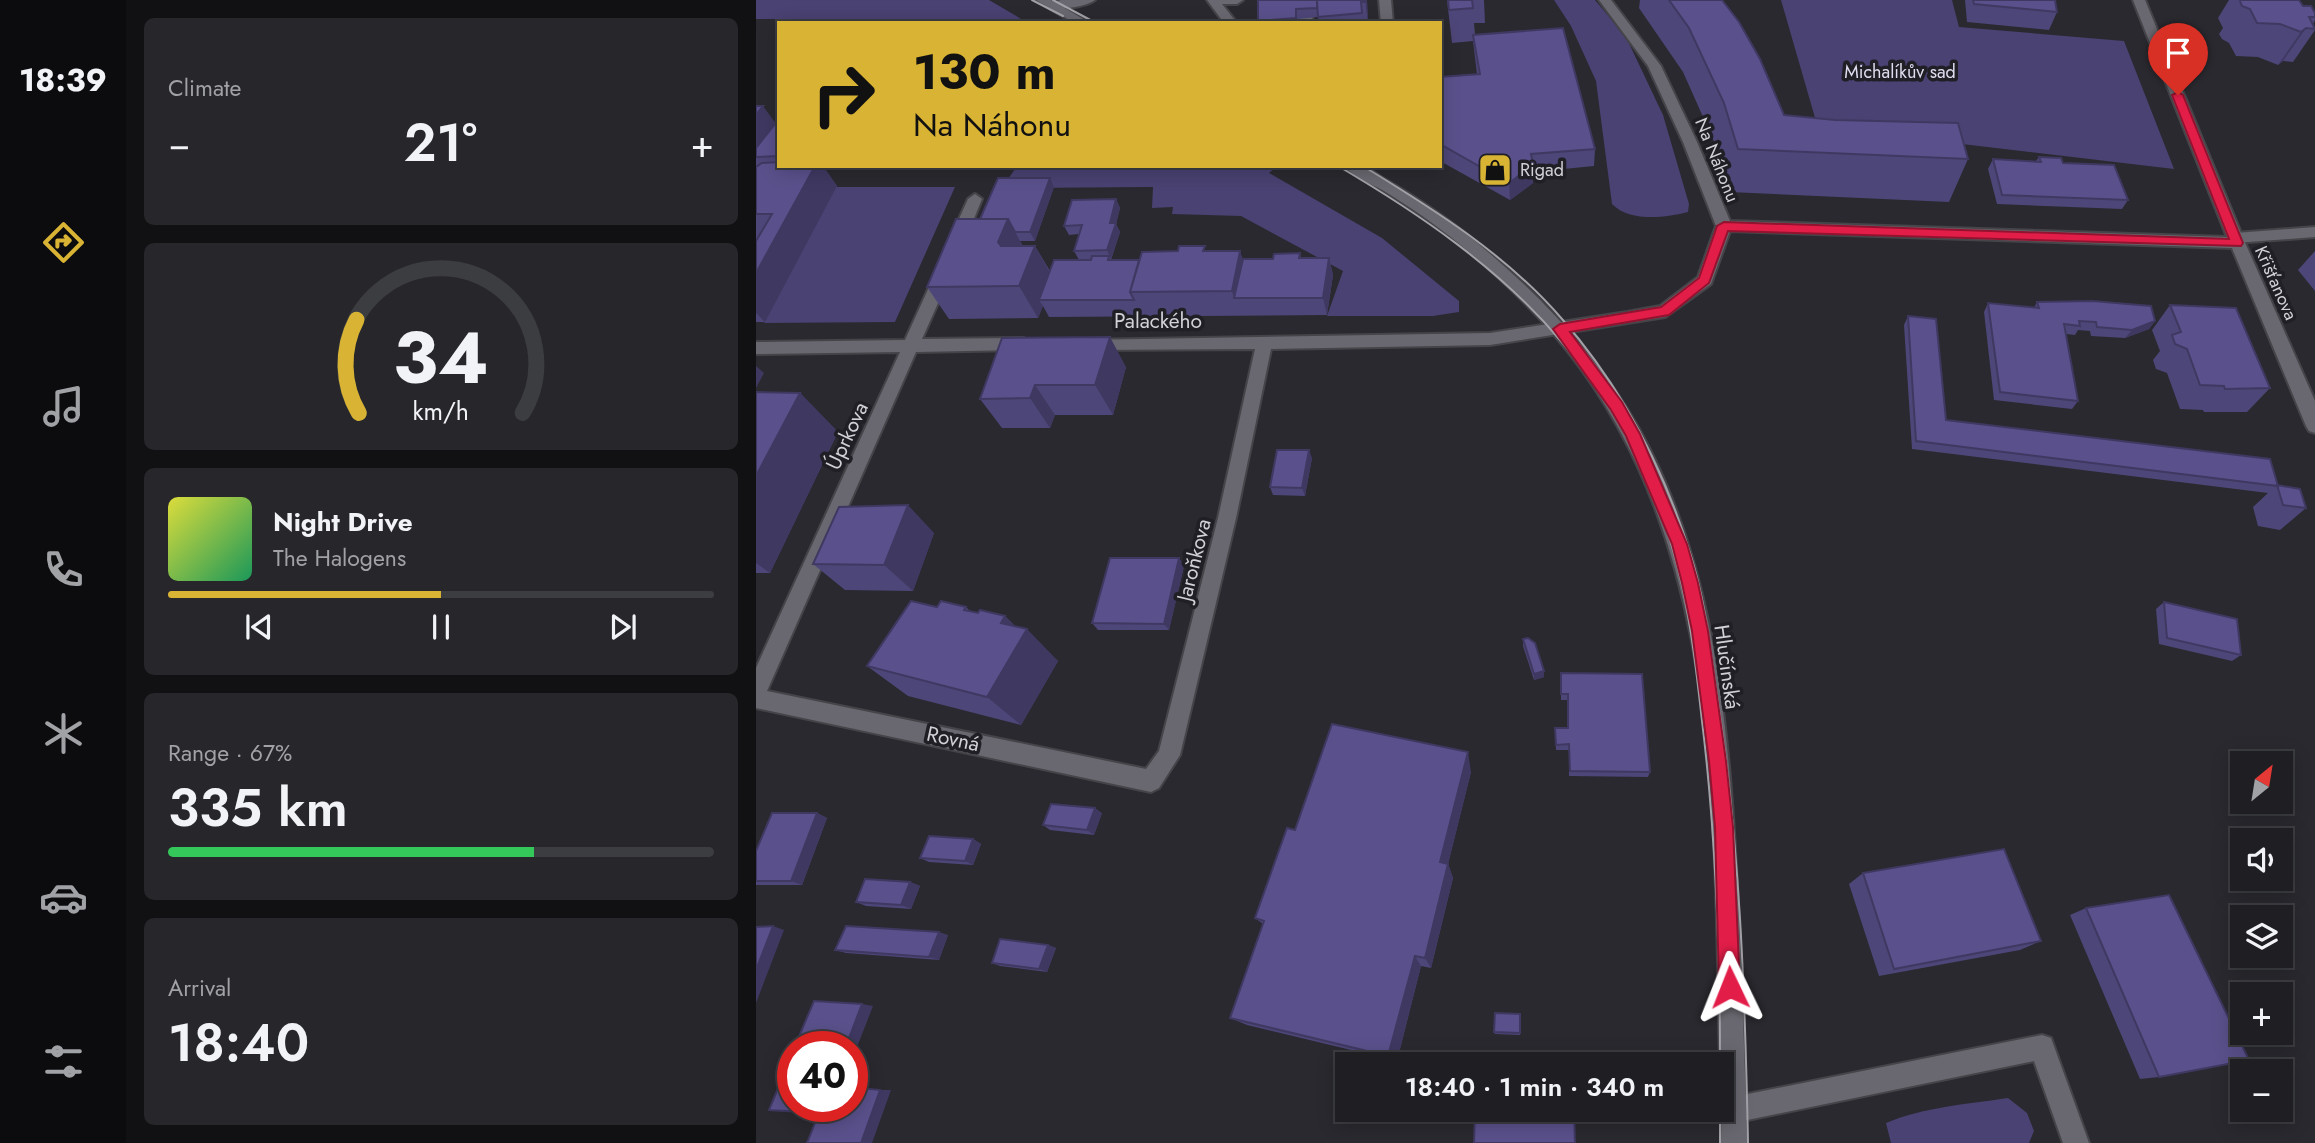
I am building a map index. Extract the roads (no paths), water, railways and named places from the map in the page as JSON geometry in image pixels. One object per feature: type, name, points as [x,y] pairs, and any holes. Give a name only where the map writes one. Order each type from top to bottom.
[{"type":"street","points":[[1047,2],[1089,0]]},
{"type":"street","points":[[1213,1],[1237,0]]},
{"type":"street","points":[[1295,21],[1308,20],[1308,0]]},
{"type":"street","points":[[1385,0],[1387,21]]},
{"type":"street","name":"Na Náhonu","points":[[1560,329],[1665,311],[1704,280],[1724,226],[1690,142],[1654,66],[1605,0]]},
{"type":"street","name":"Křišťanova","points":[[2139,0],[2315,426]]},
{"type":"street","points":[[1213,1],[1229,21]]},
{"type":"street","points":[[1047,2],[1080,21]]},
{"type":"street","name":"Hlučínská","points":[[1354,168],[1484,253],[1560,329],[1633,434],[1679,544],[1700,631],[1724,827],[1731,1052]]},
{"type":"street","name":"Úprkova","points":[[756,691],[914,344],[975,199]]},
{"type":"street","points":[[1724,226],[2236,240],[2315,232]]},
{"type":"street","name":"Palackého","points":[[1076,344],[1490,340],[1560,329]]},
{"type":"street","points":[[756,348],[1035,344]]},
{"type":"street","name":"Jaroňkova","points":[[1151,781],[1169,755],[1227,517],[1264,344]]},
{"type":"street","name":"Rovná","points":[[756,698],[1151,781]]},
{"type":"street","points":[[1734,1110],[2042,1047],[2076,1143]]},
{"type":"street","name":"Hlučínská","points":[[1733,1122],[1734,1143]]},
{"type":"tram line","points":[[1032,0],[1063,16]]},
{"type":"tram line","points":[[1053,0],[1092,21]]},
{"type":"tram line","points":[[1341,168],[1399,203],[1457,244],[1537,314],[1582,367],[1602,396],[1620,425],[1651,488],[1674,553],[1682,585],[1698,687],[1714,849],[1720,1052]]},
{"type":"tram line","points":[[1366,168],[1469,235],[1541,296],[1603,372],[1638,429],[1667,490],[1700,588],[1725,752],[1740,919],[1748,1143]]},
{"type":"tram line","points":[[1720,1122],[1720,1143]]},
{"type":"place","name":"Rigad","points":[[1495,170]]},
{"type":"park label","name":"Michalíkův sad","points":[[1900,72]]}]
